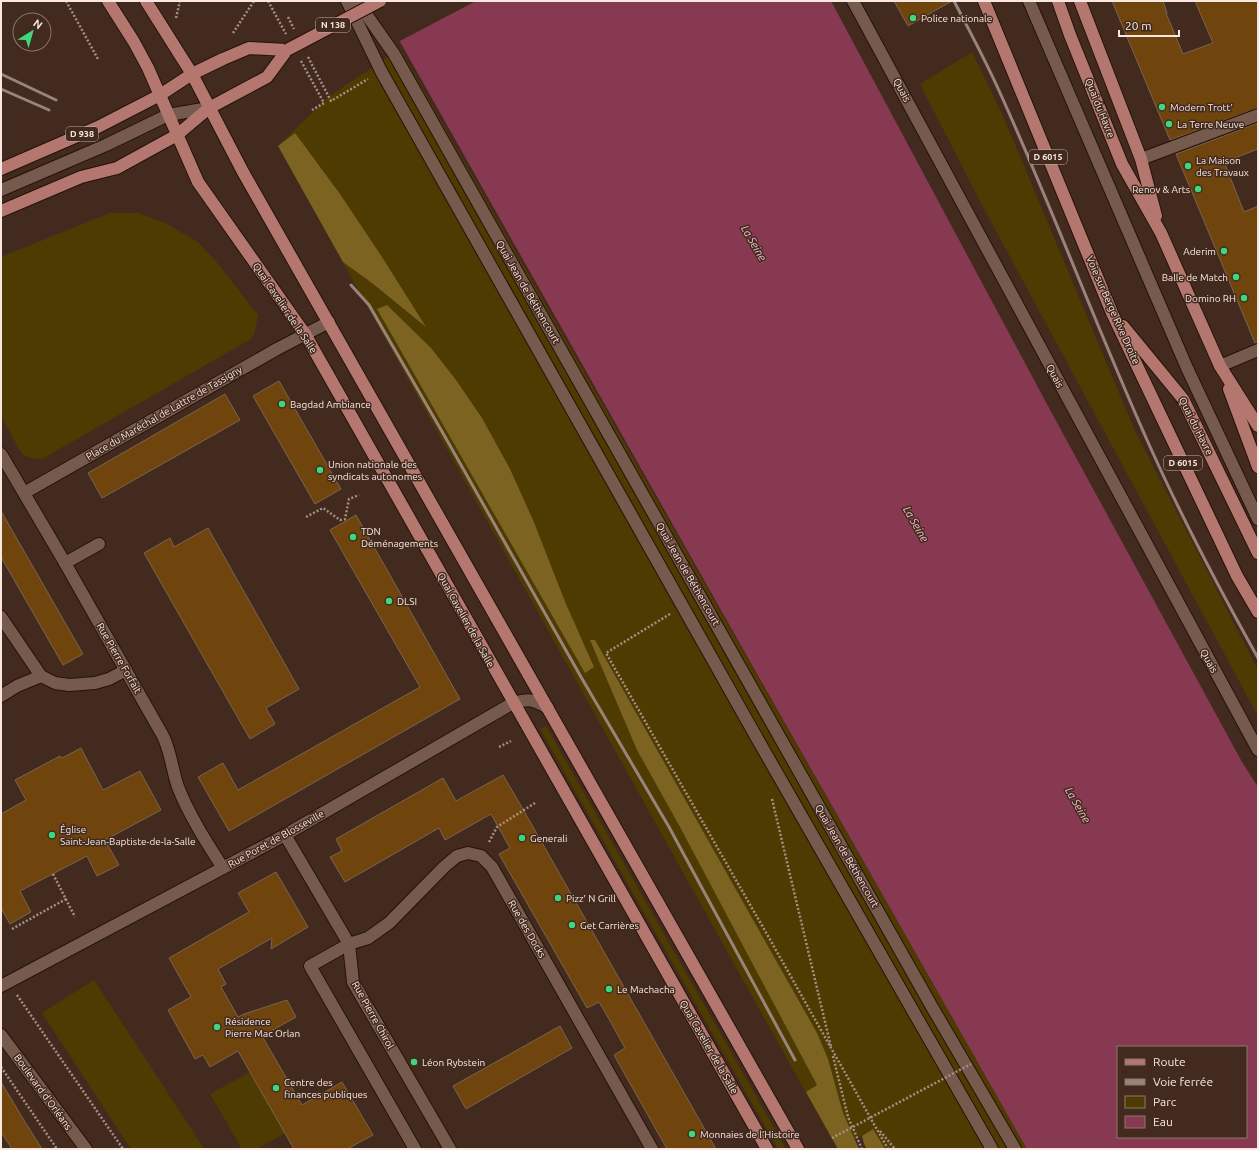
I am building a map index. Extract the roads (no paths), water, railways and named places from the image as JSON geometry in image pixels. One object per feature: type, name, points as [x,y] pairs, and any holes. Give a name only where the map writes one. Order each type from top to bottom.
[{"type":"main road","name":"Quai Cavelier de la Salle","points":[[108,1],[134,42],[160,94],[176,135],[198,182],[304,334],[767,1149]]},
{"type":"main road","points":[[146,1],[192,74],[243,172],[798,1149]]},
{"type":"main road","name":"N 138","points":[[176,135],[209,108],[267,77],[292,52],[380,1]]},
{"type":"main road","name":"Voie sur Berge Rive Droite","points":[[984,1],[1112,313],[1237,576],[1258,612]]},
{"type":"main road","name":"Quai du Havre","points":[[1058,1],[1070,35],[1122,164],[1161,233],[1220,366],[1258,426]]},
{"type":"main road","name":"Quai du Havre","points":[[1080,1],[1141,159],[1161,233]]},
{"type":"main road","points":[[160,94],[192,74],[219,60],[249,48],[292,52]]},
{"type":"main road","name":"D 938","points":[[1,170],[98,127],[160,94]]},
{"type":"main road","points":[[1,211],[81,177],[117,168],[176,135]]},
{"type":"main road","name":"Quai du Havre","points":[[1112,313],[1183,399],[1258,553]]},
{"type":"main road","points":[[1220,366],[1258,467]]},
{"type":"street","name":"Quai Jean de Béthencourt","points":[[348,1],[381,71],[762,747],[992,1149]]},
{"type":"street","name":"Quai Jean de Béthencourt","points":[[357,1],[394,54],[932,1007],[1014,1149]]},
{"type":"street","name":"Quais","points":[[853,1],[1258,750]]},
{"type":"street","points":[[1029,1],[1187,368],[1258,519]]},
{"type":"street","points":[[1,190],[106,145],[168,115],[209,108]]},
{"type":"street","points":[[1141,159],[1258,115]]},
{"type":"street","name":"Place du Maréchal de Lattre de Tassigny","points":[[24,494],[304,334],[329,322]]},
{"type":"street","points":[[1220,366],[1258,350]]},
{"type":"street","name":"Rue Pierre Forfait","points":[[1,454],[65,563],[166,743],[170,752],[174,774],[186,804],[223,868]]},
{"type":"street","points":[[65,563],[99,544]]},
{"type":"street","points":[[1,617],[41,676],[56,683],[70,685],[95,683],[110,679],[126,670]]},
{"type":"street","points":[[1,696],[17,686],[41,676]]},
{"type":"street","name":"Rue Poret de Blosseville","points":[[5,984],[284,835],[513,703],[522,700],[534,700],[548,708]]},
{"type":"street","name":"Rue Pierre Chirol","points":[[284,835],[349,944],[353,982],[450,1149]]},
{"type":"street","name":"Rue des Docks","points":[[414,1149],[310,966],[349,944],[368,938],[388,923],[444,867],[457,856],[468,853],[481,856],[492,867],[652,1149]]},
{"type":"street","name":"Boulevard d'Orléans","points":[[1,1035],[86,1149]]},
{"type":"water","name":"La Seine","points":[[377,1],[831,1],[1055,419],[1242,762],[1258,787],[1258,1149],[1027,1149]]},
{"type":"railway","points":[[954,1],[990,71],[1021,139],[1132,407],[1164,477],[1203,556],[1258,658]]},
{"type":"railway","points":[[1,74],[56,100]]},
{"type":"railway","points":[[1,89],[49,110]]},
{"type":"railway","points":[[351,285],[369,305],[581,677],[669,827],[795,1060]]},
{"type":"place","name":"Police nationale","points":[[913,18]]},
{"type":"place","name":"Modern Trott'","points":[[1162,107]]},
{"type":"place","name":"La Terre Neuve","points":[[1169,124]]},
{"type":"place","name":"La Maison des Travaux","points":[[1188,166]]},
{"type":"place","name":"Renov & Arts","points":[[1198,189]]},
{"type":"place","name":"Aderim","points":[[1224,251]]},
{"type":"place","name":"Balle de Match","points":[[1236,277]]},
{"type":"place","name":"Domino RH","points":[[1244,298]]},
{"type":"place","name":"Bagdad Ambiance","points":[[282,404]]},
{"type":"place","name":"Union nationale des syndicats autonomes","points":[[320,470]]},
{"type":"place","name":"TDN Déménagements","points":[[353,537]]},
{"type":"place","name":"DLSI","points":[[389,601]]},
{"type":"place","name":"Église Saint-Jean-Baptiste-de-la-Salle","points":[[52,835]]},
{"type":"place","name":"Generali","points":[[522,838]]},
{"type":"place","name":"Pizz' N Grill","points":[[558,898]]},
{"type":"place","name":"Get Carrières","points":[[572,925]]},
{"type":"place","name":"Le Machacha","points":[[609,989]]},
{"type":"place","name":"Résidence Pierre Mac Orlan","points":[[217,1027]]},
{"type":"place","name":"Léon Rybstein","points":[[414,1062]]},
{"type":"place","name":"Centre des finances publiques","points":[[276,1088]]},
{"type":"place","name":"Monnaies de l’Histoire","points":[[692,1134]]}]
